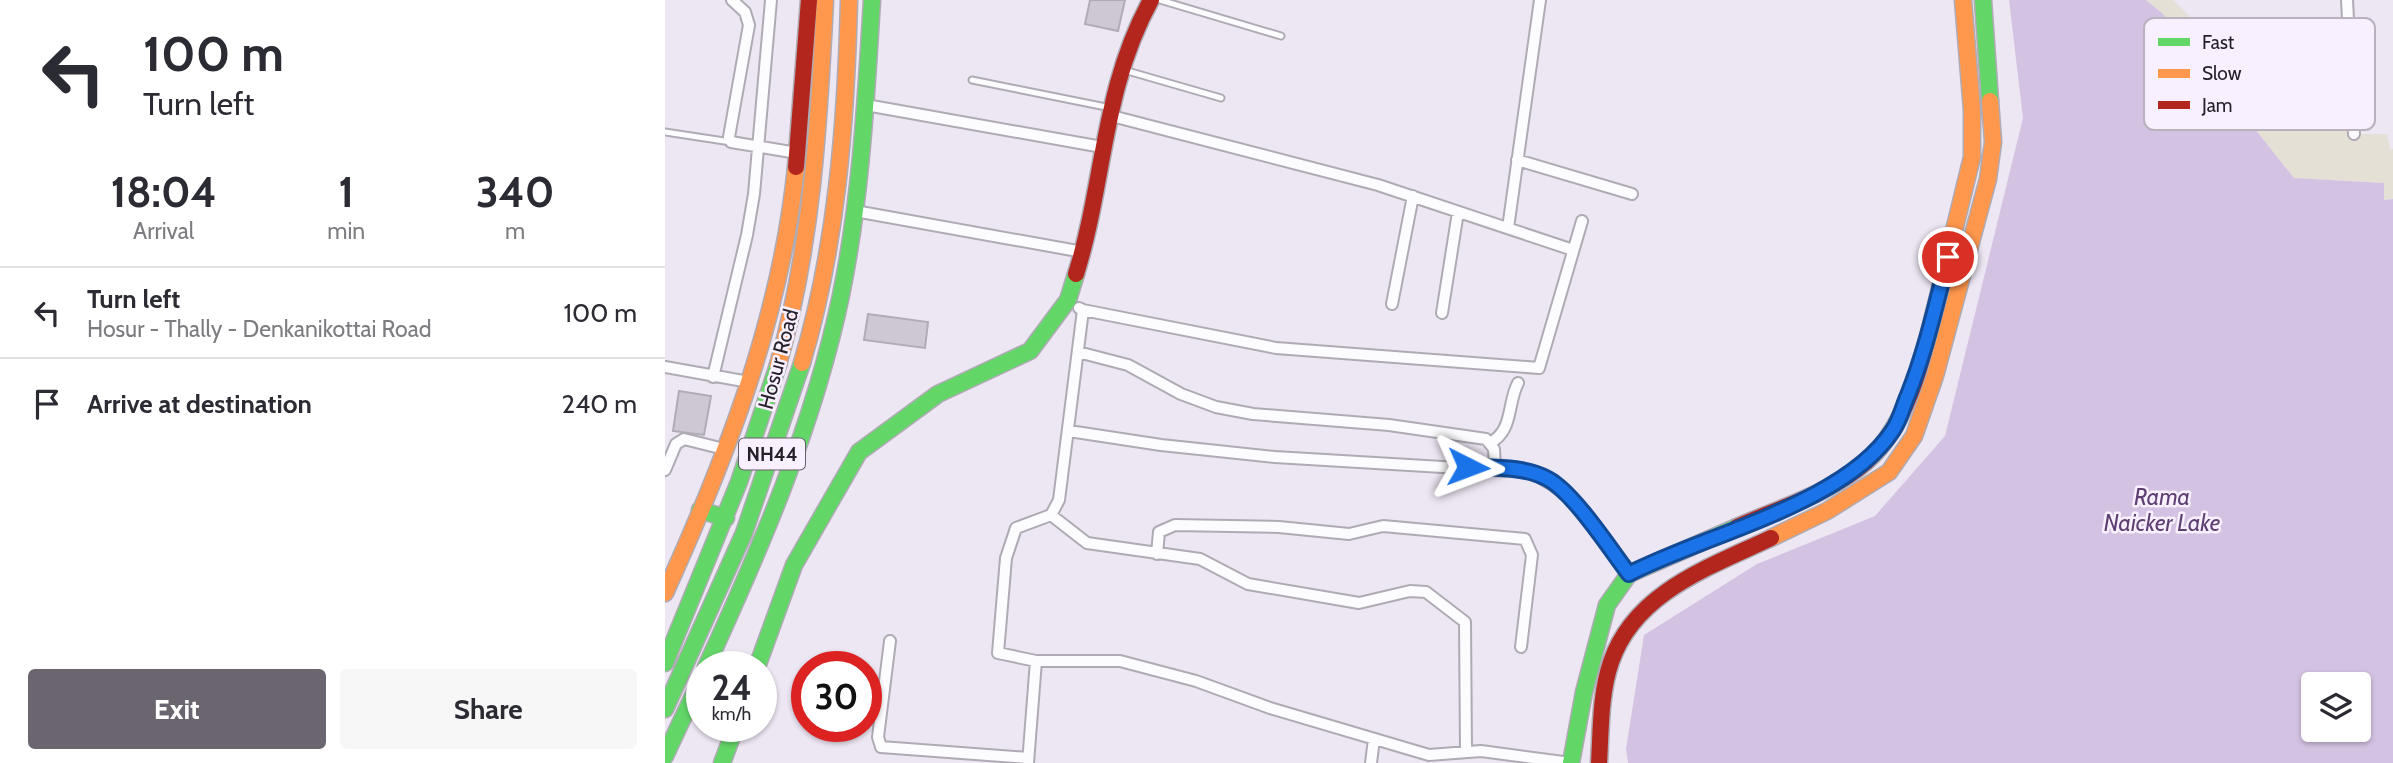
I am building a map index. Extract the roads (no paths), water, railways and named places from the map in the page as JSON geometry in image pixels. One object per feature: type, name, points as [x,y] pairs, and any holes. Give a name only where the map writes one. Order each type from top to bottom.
[{"type":"main road","points":[[665,593],[749,382],[786,243],[797,153],[809,0]]},
{"type":"main road","name":"Hosur Road","points":[[665,663],[738,489],[796,292],[818,149],[825,0]]},
{"type":"main road","name":"Hosur Road","points":[[665,709],[759,492],[788,407],[810,330],[833,225],[841,161],[849,0]]},
{"type":"main road","points":[[713,651],[785,484],[841,295],[855,211],[866,105],[872,0]]},
{"type":"main road","points":[[763,651],[794,565],[859,452],[938,394],[1030,351],[1068,300],[1083,252],[1109,111],[1136,27],[1151,0]]},
{"type":"main road","points":[[1571,763],[1584,692],[1607,605],[1629,574],[1821,490],[1866,462],[1894,429],[1923,358],[1972,157],[1972,110],[1963,0]]},
{"type":"main road","points":[[1599,763],[1604,699],[1611,661],[1636,617],[1656,597],[1695,574],[1827,512],[1867,487],[1889,472],[1914,436],[1935,376],[1988,179],[1993,142],[1983,0]]},
{"type":"main road","points":[[700,510],[726,518]]},
{"type":"main road","points":[[693,648],[697,651]]},
{"type":"main road","points":[[665,756],[686,711]]},
{"type":"main road","points":[[722,763],[730,742]]},
{"type":"street","points":[[732,0],[745,12],[749,25],[729,136],[731,142],[797,153]]},
{"type":"street","points":[[713,377],[747,235],[759,147],[771,0]]},
{"type":"street","points":[[1508,228],[1539,0]]},
{"type":"street","points":[[2347,0],[2348,18]]},
{"type":"street","points":[[866,105],[1102,148]]},
{"type":"street","points":[[1109,111],[1350,177],[1573,250]]},
{"type":"street","points":[[2354,130],[2354,134]]},
{"type":"street","points":[[1517,160],[1632,194]]},
{"type":"street","points":[[1392,304],[1413,197]]},
{"type":"street","points":[[855,211],[1083,252]]},
{"type":"street","points":[[1442,313],[1458,212]]},
{"type":"street","points":[[1068,300],[1083,310],[1276,348],[1539,368],[1581,221]]},
{"type":"street","points":[[1083,310],[1059,500],[1051,515],[1016,528],[1006,558],[997,640],[999,653],[1037,661],[1120,661],[1196,681],[1429,755],[1481,751],[1571,763]]},
{"type":"street","points":[[1078,352],[1128,366],[1188,398],[1216,407],[1253,414],[1389,425],[1490,443],[1499,438],[1507,426],[1518,383]]},
{"type":"street","points":[[665,367],[749,382]]},
{"type":"street","points":[[1069,431],[1161,445],[1275,457],[1527,472],[1548,478],[1563,490],[1629,574]]},
{"type":"street","points":[[665,468],[677,444],[684,439],[724,449]]},
{"type":"street","points":[[1490,443],[1495,468]]},
{"type":"street","points":[[1051,515],[1087,543],[1200,559],[1212,563],[1234,578],[1261,587],[1359,603],[1410,591],[1426,592],[1465,622],[1466,751]]},
{"type":"street","points":[[1157,554],[1159,531],[1175,525],[1279,527],[1349,534],[1383,526],[1525,539],[1532,555],[1521,647]]},
{"type":"street","points":[[890,641],[878,742],[881,747],[938,757],[1028,760],[1037,661]]},
{"type":"street","points":[[1371,763],[1374,739]]},
{"type":"lane","points":[[1160,0],[1281,36]]},
{"type":"lane","points":[[1121,70],[1221,98]]},
{"type":"lane","points":[[972,80],[1109,111]]},
{"type":"lane","points":[[665,132],[731,142]]},
{"type":"water","name":"Rama Naicker Lake","points":[[2009,0],[2146,0],[2166,18],[2144,18],[2144,130],[2256,130],[2294,178],[2384,183],[2384,200],[2393,199],[2393,763],[1628,763],[1626,749],[1644,635],[1757,564],[1875,516],[1945,436],[2023,118]]}]
